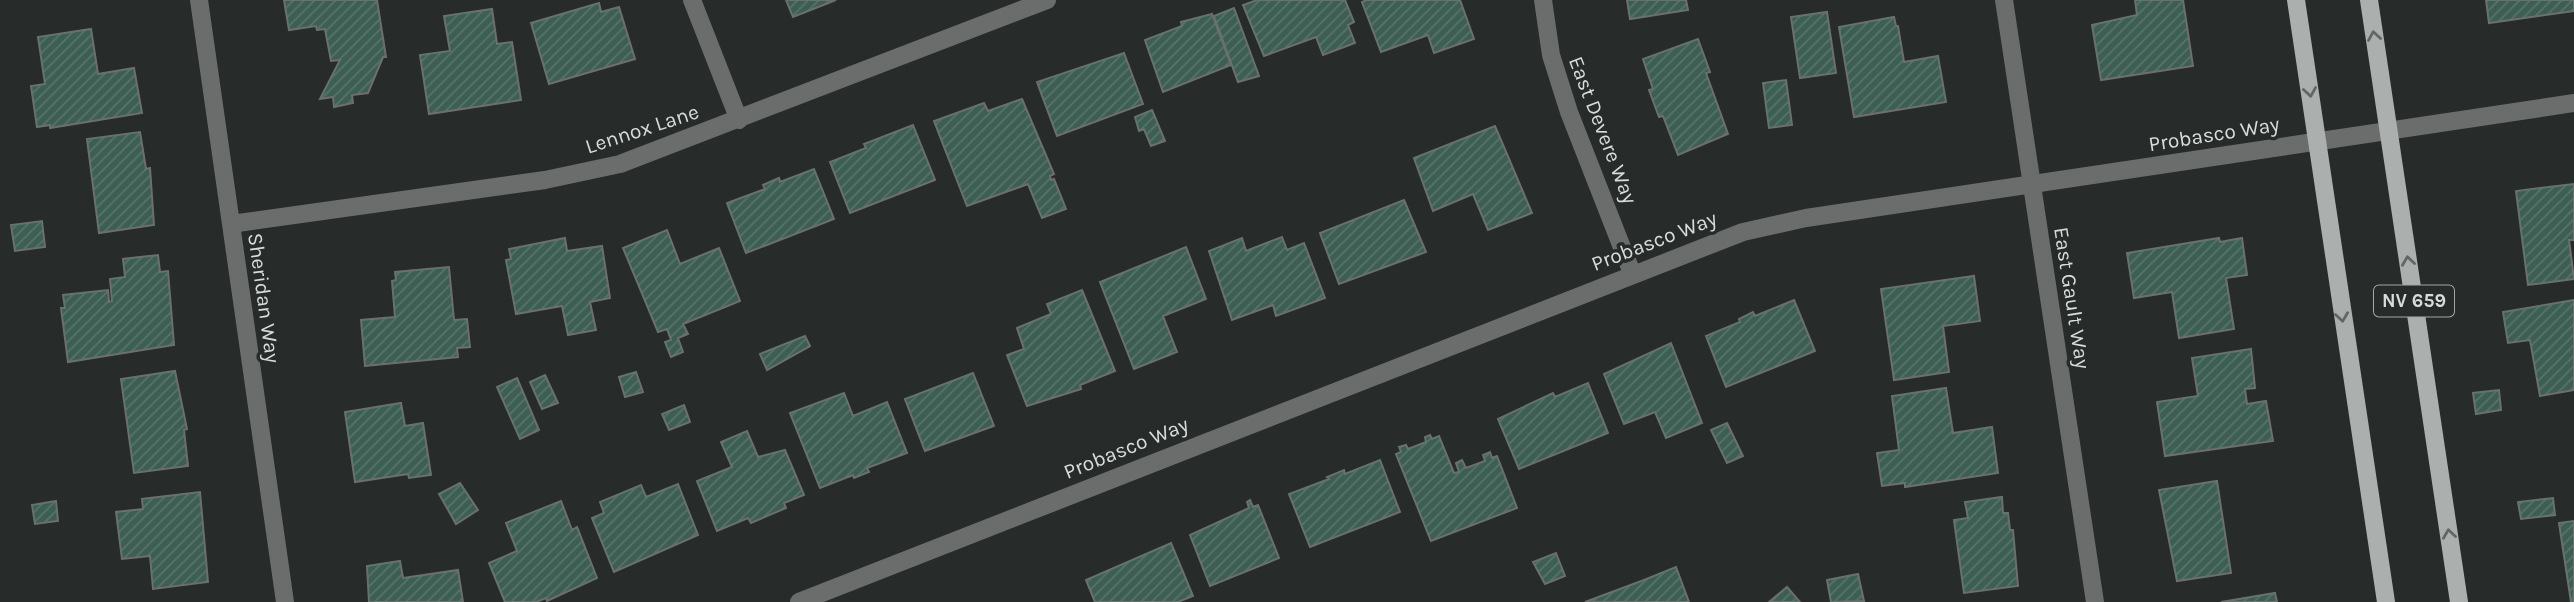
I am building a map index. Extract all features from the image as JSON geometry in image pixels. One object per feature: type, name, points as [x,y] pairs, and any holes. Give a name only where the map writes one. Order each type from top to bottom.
[{"type":"main road","name":"NV 659","points":[[2296,0],[2386,602]]},
{"type":"main road","name":"NV 659","points":[[2369,0],[2459,602]]},
{"type":"street","name":"Sheridan Way","points":[[199,0],[285,602]]},
{"type":"street","points":[[692,0],[739,120]]},
{"type":"street","name":"Lennox Lane","points":[[231,225],[545,180],[620,164],[1047,0]]},
{"type":"street","name":"East Devere Way","points":[[1542,0],[1551,55],[1569,112],[1632,273]]},
{"type":"street","name":"East Gault Way","points":[[2004,0],[2095,602]]},
{"type":"street","name":"Probasco Way","points":[[799,602],[1632,273],[1755,229],[1806,219],[2574,103]]},
{"type":"building","points":[[284,0],[377,0],[386,57],[383,57],[368,93],[352,95],[353,103],[334,107],[333,97],[320,99],[340,60],[331,61],[325,29],[317,30],[316,26],[289,30]]},
{"type":"building","points":[[786,0],[836,0],[793,17]]},
{"type":"building","points":[[1257,0],[1345,0],[1354,22],[1348,25],[1355,43],[1323,55],[1316,37],[1264,56],[1243,5]]},
{"type":"building","points":[[1460,0],[1474,39],[1434,53],[1428,35],[1381,52],[1362,2]]},
{"type":"building","points":[[1627,0],[1686,0],[1688,10],[1630,19]]},
{"type":"building","points":[[2135,0],[2183,0],[2193,66],[2101,80],[2092,25],[2137,15]]},
{"type":"building","points":[[2486,0],[2574,0],[2574,11],[2489,23]]},
{"type":"building","points":[[599,3],[601,12],[619,7],[635,59],[549,84],[531,23]]},
{"type":"building","points":[[1234,8],[1259,76],[1238,82],[1214,16]]},
{"type":"building","points":[[492,9],[497,44],[512,42],[521,100],[429,114],[420,55],[450,51],[444,16]]},
{"type":"building","points":[[1827,12],[1836,73],[1800,78],[1791,17]]},
{"type":"building","points":[[1212,14],[1231,65],[1163,92],[1145,40],[1182,26],[1181,22]]},
{"type":"building","points":[[1894,17],[1904,62],[1938,56],[1946,102],[1854,117],[1839,27]]},
{"type":"building","points":[[91,29],[98,74],[134,68],[142,113],[50,128],[50,125],[37,127],[31,86],[45,84],[38,37]]},
{"type":"building","points":[[1698,39],[1710,72],[1706,73],[1728,134],[1678,155],[1663,116],[1659,117],[1649,90],[1653,89],[1643,59]]},
{"type":"building","points":[[1124,53],[1143,104],[1057,136],[1037,82]]},
{"type":"building","points":[[1786,80],[1792,125],[1769,128],[1763,83]]},
{"type":"building","points":[[1022,99],[1054,174],[1050,176],[1051,180],[1054,179],[1066,209],[1042,218],[1028,184],[967,206],[934,121],[984,103],[988,111]]},
{"type":"building","points":[[1152,110],[1165,141],[1151,146],[1144,129],[1139,131],[1135,117]]},
{"type":"building","points":[[913,125],[935,180],[850,213],[830,162],[866,148],[864,144]]},
{"type":"building","points":[[1495,126],[1532,213],[1488,230],[1473,194],[1433,211],[1414,158]]},
{"type":"building","points":[[140,132],[146,169],[150,168],[154,225],[99,233],[87,139]]},
{"type":"building","points":[[814,169],[834,219],[746,253],[727,203],[765,189],[763,185],[779,178],[780,182]]},
{"type":"building","points":[[2574,184],[2574,240],[2569,240],[2574,279],[2528,285],[2516,191]]},
{"type":"building","points":[[1404,200],[1426,252],[1339,284],[1320,233]]},
{"type":"building","points":[[42,221],[45,247],[15,251],[11,225]]},
{"type":"building","points":[[667,230],[680,264],[719,248],[740,301],[683,324],[688,334],[678,338],[683,352],[671,357],[665,342],[671,340],[667,329],[658,332],[623,248]]},
{"type":"building","points":[[1282,237],[1287,250],[1304,243],[1325,298],[1276,316],[1273,305],[1232,320],[1209,251],[1242,238],[1246,251]]},
{"type":"building","points":[[565,238],[567,251],[602,246],[610,298],[590,302],[596,330],[568,335],[562,306],[516,314],[506,260],[511,259],[509,249]]},
{"type":"building","points":[[2219,238],[2220,242],[2242,238],[2247,275],[2226,278],[2234,329],[2179,338],[2172,292],[2134,298],[2127,253]]},
{"type":"building","points":[[1186,247],[1206,299],[1163,316],[1177,352],[1134,369],[1100,282]]},
{"type":"building","points":[[158,255],[160,272],[168,271],[174,345],[68,362],[61,308],[65,308],[63,295],[108,290],[109,302],[112,301],[110,279],[125,277],[123,259]]},
{"type":"building","points":[[449,267],[454,320],[467,319],[470,347],[457,348],[458,357],[365,366],[361,320],[395,317],[392,281],[396,280],[395,272]]},
{"type":"building","points":[[1974,276],[1980,321],[1943,326],[1949,372],[1894,380],[1881,289]]},
{"type":"building","points":[[1082,290],[1115,371],[1080,385],[1081,389],[1027,406],[1007,355],[1024,349],[1017,328],[1051,314],[1047,304]]},
{"type":"building","points":[[1794,300],[1815,351],[1726,387],[1706,336],[1740,322],[1739,319],[1753,312],[1755,316]]},
{"type":"building","points":[[2574,300],[2574,390],[2540,396],[2530,340],[2508,343],[2503,312]]},
{"type":"building","points":[[805,336],[810,346],[767,370],[760,354]]},
{"type":"building","points":[[1671,343],[1702,423],[1666,438],[1655,412],[1624,424],[1604,374]]},
{"type":"building","points":[[2251,349],[2255,388],[2245,389],[2247,404],[2266,401],[2273,441],[2165,456],[2157,402],[2198,396],[2192,358]]},
{"type":"building","points":[[175,371],[187,429],[184,430],[188,466],[134,473],[121,379]]},
{"type":"building","points":[[636,372],[643,392],[625,397],[619,377]]},
{"type":"building","points":[[973,373],[994,426],[925,451],[905,399]]},
{"type":"building","points":[[545,375],[558,403],[542,409],[530,382]]},
{"type":"building","points":[[517,378],[539,430],[520,439],[497,387]]},
{"type":"building","points":[[1588,383],[1608,433],[1519,469],[1498,419],[1553,393],[1555,397]]},
{"type":"building","points":[[1946,388],[1953,433],[1992,427],[1998,473],[1905,487],[1905,483],[1882,486],[1877,453],[1899,450],[1892,396]]},
{"type":"building","points":[[2499,390],[2501,410],[2476,414],[2473,393]]},
{"type":"building","points":[[844,393],[853,416],[887,402],[907,453],[867,468],[869,472],[854,478],[853,475],[820,488],[790,413]]},
{"type":"building","points":[[401,403],[405,426],[423,423],[431,475],[409,478],[408,474],[355,482],[345,412]]},
{"type":"building","points":[[684,405],[690,422],[669,430],[662,414]]},
{"type":"building","points":[[1727,423],[1743,456],[1727,463],[1711,430]]},
{"type":"building","points":[[747,431],[758,457],[785,450],[804,495],[784,503],[786,508],[751,523],[748,518],[717,531],[697,481],[732,467],[721,442]]},
{"type":"building","points":[[1430,435],[1432,439],[1439,436],[1454,473],[1459,472],[1456,463],[1462,460],[1466,468],[1485,461],[1483,455],[1490,452],[1492,458],[1497,456],[1517,508],[1431,541],[1396,454],[1401,452],[1399,447],[1406,445],[1408,449],[1426,442],[1425,437]]},
{"type":"building","points":[[1380,460],[1400,512],[1310,547],[1289,494],[1329,479],[1327,477],[1344,470],[1345,474]]},
{"type":"building","points":[[2217,481],[2231,573],[2177,581],[2159,490]]},
{"type":"building","points":[[460,483],[478,510],[456,524],[439,494]]},
{"type":"building","points":[[678,484],[698,535],[614,572],[592,518],[604,513],[600,502],[641,485],[646,497]]},
{"type":"building","points":[[200,492],[208,582],[153,589],[150,556],[122,559],[116,512],[143,509],[142,499]]},
{"type":"building","points":[[2002,497],[2003,513],[2008,513],[2010,530],[2013,530],[2018,586],[1964,593],[1954,520],[1968,518],[1965,502]]},
{"type":"building","points":[[2553,498],[2555,515],[2521,519],[2518,502]]},
{"type":"building","points":[[1250,500],[1253,507],[1258,505],[1279,558],[1210,586],[1190,535],[1249,508],[1247,502]]},
{"type":"building","points":[[56,501],[58,521],[35,524],[32,505]]},
{"type":"building","points":[[561,501],[572,530],[577,527],[597,578],[547,601],[546,598],[536,602],[505,602],[489,563],[517,551],[506,523]]},
{"type":"building","points":[[2574,521],[2574,602],[2571,602],[2559,523]]},
{"type":"building","points":[[1171,543],[1193,596],[1178,602],[1095,602],[1086,580]]},
{"type":"building","points":[[1556,553],[1565,576],[1545,584],[1533,562]]},
{"type":"building","points":[[400,561],[403,578],[458,570],[463,602],[369,602],[367,566]]},
{"type":"building","points":[[1676,567],[1689,602],[1585,602],[1644,580]]},
{"type":"building","points":[[1858,574],[1864,601],[1831,602],[1827,580]]},
{"type":"building","points":[[1787,587],[1800,602],[1769,602]]},
{"type":"building","points":[[2275,593],[2277,602],[2221,602]]}]
